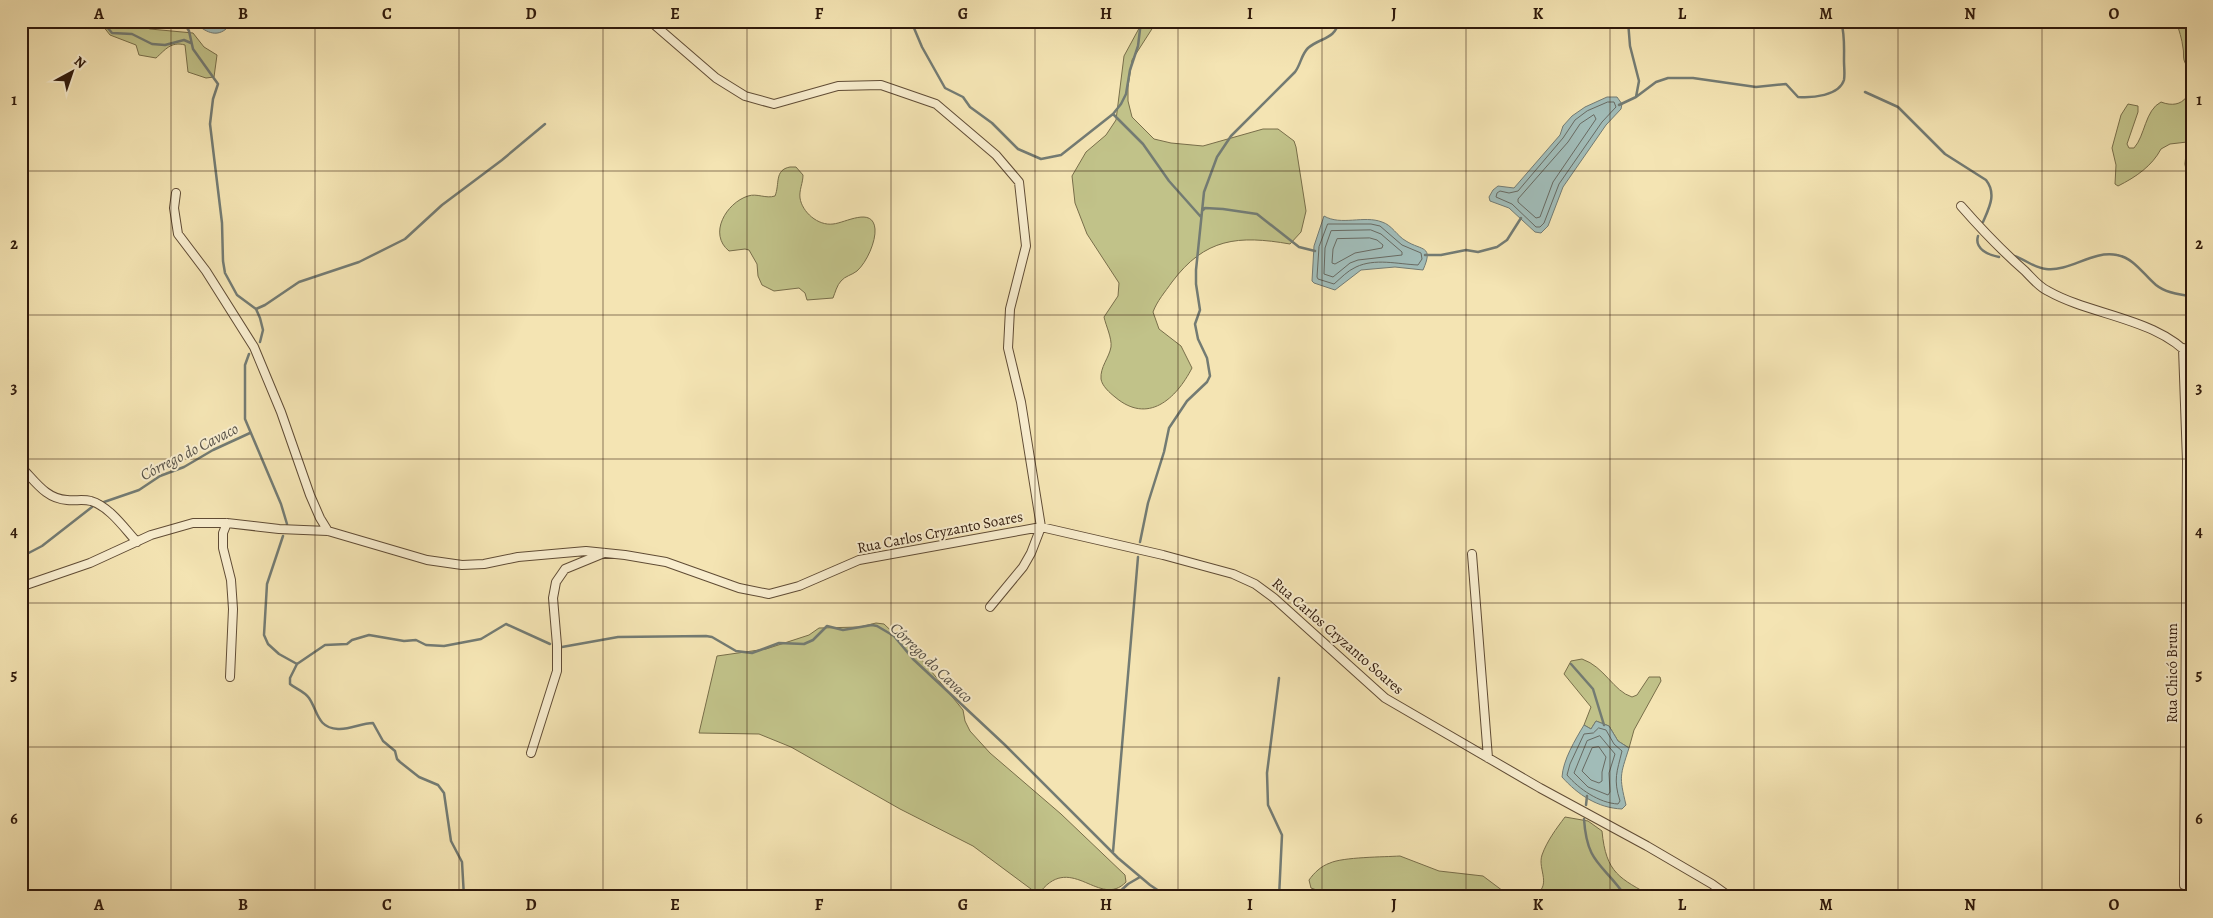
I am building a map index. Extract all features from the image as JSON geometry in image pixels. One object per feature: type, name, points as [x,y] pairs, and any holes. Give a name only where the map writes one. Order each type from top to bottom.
[{"type":"street","points":[[650,21],[716,78],[745,96],[774,104],[838,86],[881,85],[936,104],[996,155],[1019,182],[1026,246],[1010,309],[1008,348],[1021,402],[1040,527],[1023,567],[990,607]]},
{"type":"street","points":[[176,193],[175,225],[178,234],[206,271],[254,347],[288,429],[310,495],[328,531]]},
{"type":"street","points":[[1961,206],[1991,241],[2046,290],[2074,304],[2118,317],[2159,334],[2183,348],[2192,358]]},
{"type":"street","name":"Rua Chicó Brum","points":[[2183,348],[2189,461],[2188,885]]},
{"type":"street","points":[[21,467],[44,492],[53,497],[66,500],[91,501],[105,509],[137,542]]},
{"type":"street","name":"Rua Carlos Cryzanto Soares","points":[[21,589],[90,563],[151,535],[193,523],[227,523],[328,531],[427,560],[462,565],[484,564],[518,557],[586,551],[604,553],[666,562],[739,588],[769,594],[799,586],[859,560],[1040,527],[1163,555],[1233,574],[1255,584],[1274,598],[1384,698],[1647,846],[1712,884],[1730,897]]},
{"type":"street","points":[[227,523],[223,533],[223,548],[231,580],[234,609],[230,677]]},
{"type":"street","points":[[531,753],[557,671],[553,598],[556,582],[565,569],[604,553]]},
{"type":"street","points":[[1472,554],[1488,758]]},
{"type":"green space","points":[[99,21],[132,21],[150,29],[193,33],[204,47],[217,55],[214,77],[206,78],[188,72],[185,45],[172,45],[156,58],[139,55],[136,45],[110,35]]},
{"type":"green space","points":[[1143,21],[1157,21],[1132,60],[1128,101],[1132,117],[1154,139],[1171,143],[1203,146],[1263,129],[1278,129],[1294,141],[1306,211],[1301,232],[1290,244],[1254,240],[1224,243],[1210,248],[1184,267],[1159,300],[1153,312],[1159,329],[1181,346],[1192,368],[1178,390],[1160,405],[1139,409],[1127,405],[1115,397],[1106,389],[1101,379],[1102,370],[1111,347],[1110,336],[1104,317],[1118,296],[1119,283],[1087,234],[1075,203],[1072,176],[1086,152],[1106,135],[1116,120],[1124,56]]},
{"type":"green space","points":[[2176,21],[2192,21],[2192,179],[2187,176],[2185,164],[2187,142],[2170,144],[2161,149],[2153,161],[2143,170],[2118,186],[2115,184],[2116,165],[2112,148],[2121,115],[2128,104],[2138,106],[2138,112],[2127,144],[2129,148],[2134,148],[2141,137],[2148,117],[2156,106],[2161,102],[2176,104],[2182,102],[2189,92],[2189,70],[2184,60],[2182,41]]},
{"type":"green space","points":[[790,167],[796,167],[803,175],[800,195],[801,203],[807,213],[816,220],[822,223],[833,224],[864,217],[869,218],[873,222],[875,234],[867,257],[857,271],[844,278],[837,287],[833,298],[807,300],[805,293],[799,288],[774,291],[762,285],[758,276],[757,264],[749,250],[729,251],[723,244],[720,236],[722,220],[733,205],[751,195],[775,196],[780,174]]},
{"type":"green space","points":[[876,623],[884,624],[922,660],[963,710],[965,721],[970,731],[990,753],[1061,814],[1125,875],[1126,882],[1116,889],[1106,889],[1064,877],[1052,881],[1041,891],[1035,892],[973,846],[900,809],[791,747],[759,734],[699,733],[717,656],[766,649],[809,635],[819,628],[860,627]]},
{"type":"green space","points":[[1582,659],[1597,667],[1619,690],[1632,697],[1637,695],[1649,677],[1660,677],[1661,681],[1634,730],[1629,748],[1618,741],[1609,726],[1596,721],[1591,729],[1584,725],[1591,707],[1564,674],[1571,661]]},
{"type":"green space","points":[[1565,817],[1588,821],[1602,831],[1607,857],[1611,866],[1623,879],[1653,897],[1532,897],[1539,893],[1544,883],[1541,861],[1544,850]]},
{"type":"green space","points":[[1400,856],[1439,871],[1483,876],[1511,897],[1348,895],[1323,892],[1311,888],[1309,880],[1311,877],[1315,872],[1330,863],[1354,858]]},
{"type":"water","points":[[193,21],[227,21],[226,29],[222,32],[213,33],[204,30]]},
{"type":"water","points":[[1607,97],[1617,97],[1622,104],[1621,109],[1606,125],[1563,187],[1548,226],[1541,233],[1535,232],[1509,208],[1490,201],[1489,197],[1498,186],[1514,188],[1560,135],[1563,126],[1572,116],[1585,107]]},
{"type":"water","points":[[1324,216],[1338,220],[1375,220],[1386,223],[1403,239],[1427,252],[1423,270],[1395,267],[1361,270],[1335,290],[1314,283],[1312,281],[1314,246]]},
{"type":"water","points":[[1596,721],[1609,726],[1618,741],[1629,748],[1621,776],[1626,805],[1622,809],[1605,806],[1589,799],[1562,777],[1567,757],[1584,725],[1591,729]]},
{"type":"waterway","points":[[106,21],[107,27],[112,33],[132,34],[152,44],[165,45],[184,40],[191,43]]},
{"type":"waterway","points":[[183,21],[189,31],[193,49],[218,84],[213,99],[210,124],[222,223],[223,261],[225,273],[237,295],[256,309],[263,330],[260,342]]},
{"type":"waterway","points":[[911,21],[922,47],[945,88],[963,97],[970,107],[992,123],[1018,149],[1041,159],[1061,155],[1113,114],[1121,104],[1126,94],[1130,70],[1138,46],[1141,21]]},
{"type":"waterway","points":[[1140,542],[1148,503],[1164,452],[1169,428],[1187,401],[1207,382],[1210,376],[1207,358],[1198,339],[1195,324],[1200,310],[1196,270],[1204,192],[1217,157],[1231,136],[1295,72],[1308,48],[1331,35],[1339,21]]},
{"type":"waterway","points":[[1628,21],[1630,46],[1639,81],[1636,97]]},
{"type":"waterway","points":[[1619,105],[1636,97],[1656,82],[1668,78],[1693,78],[1756,87],[1786,84],[1798,97],[1831,93],[1837,90],[1844,80],[1844,41],[1841,21]]},
{"type":"waterway","points":[[1865,92],[1898,107],[1945,154],[1986,180],[1991,190],[1991,201],[1983,222]]},
{"type":"waterway","points":[[1113,114],[1143,144],[1169,181],[1201,217]]},
{"type":"waterway","points":[[256,309],[299,282],[359,262],[405,239],[442,205],[502,160],[545,124]]},
{"type":"waterway","points":[[1203,210],[1205,208],[1223,209],[1257,214],[1299,247],[1315,251]]},
{"type":"waterway","points":[[1425,255],[1441,255],[1466,250],[1478,252],[1497,247],[1507,240],[1521,218]]},
{"type":"waterway","points":[[1978,236],[1977,241],[1980,248],[1991,255],[1999,257]]},
{"type":"waterway","points":[[2014,256],[2037,267],[2055,269],[2090,258],[2108,254],[2117,255],[2128,259],[2160,288],[2173,293],[2192,296]]},
{"type":"waterway","name":"Córrego do Cavaco","points":[[249,354],[245,365],[245,419],[281,504],[287,524]]},
{"type":"waterway","name":"Córrego do Cavaco","points":[[104,502],[139,490],[160,476],[184,467],[213,450],[250,433]]},
{"type":"waterway","name":"Córrego do Cavaco","points":[[21,557],[42,546],[92,507]]},
{"type":"waterway","name":"Córrego do Cavaco","points":[[283,536],[267,584],[264,635],[268,644],[279,654],[297,664]]},
{"type":"waterway","points":[[1113,852],[1138,557]]},
{"type":"waterway","points":[[464,897],[462,862],[451,841],[444,793],[438,785],[419,777],[400,762],[395,751],[383,741],[373,723],[342,729],[326,726],[319,718],[307,696],[290,684],[290,678],[297,664],[325,645],[347,644],[352,640],[369,635],[404,641],[416,640],[426,645],[444,646],[481,639],[506,624],[550,644]]},
{"type":"waterway","name":"Córrego do Cavaco","points":[[562,647],[618,637],[706,636],[712,637],[736,651],[752,653],[779,643],[804,644],[813,640],[827,626],[843,630],[872,625],[877,626],[894,636],[913,659],[1005,745],[1118,858],[1150,885],[1168,897]]},
{"type":"waterway","points":[[1571,664],[1593,689],[1604,725]]},
{"type":"waterway","points":[[1279,678],[1267,773],[1268,805],[1282,835],[1279,897]]},
{"type":"waterway","points":[[1586,805],[1587,796]]},
{"type":"waterway","points":[[1584,819],[1586,834],[1593,855],[1626,897]]},
{"type":"waterway","points":[[1114,897],[1128,884],[1140,877]]}]
